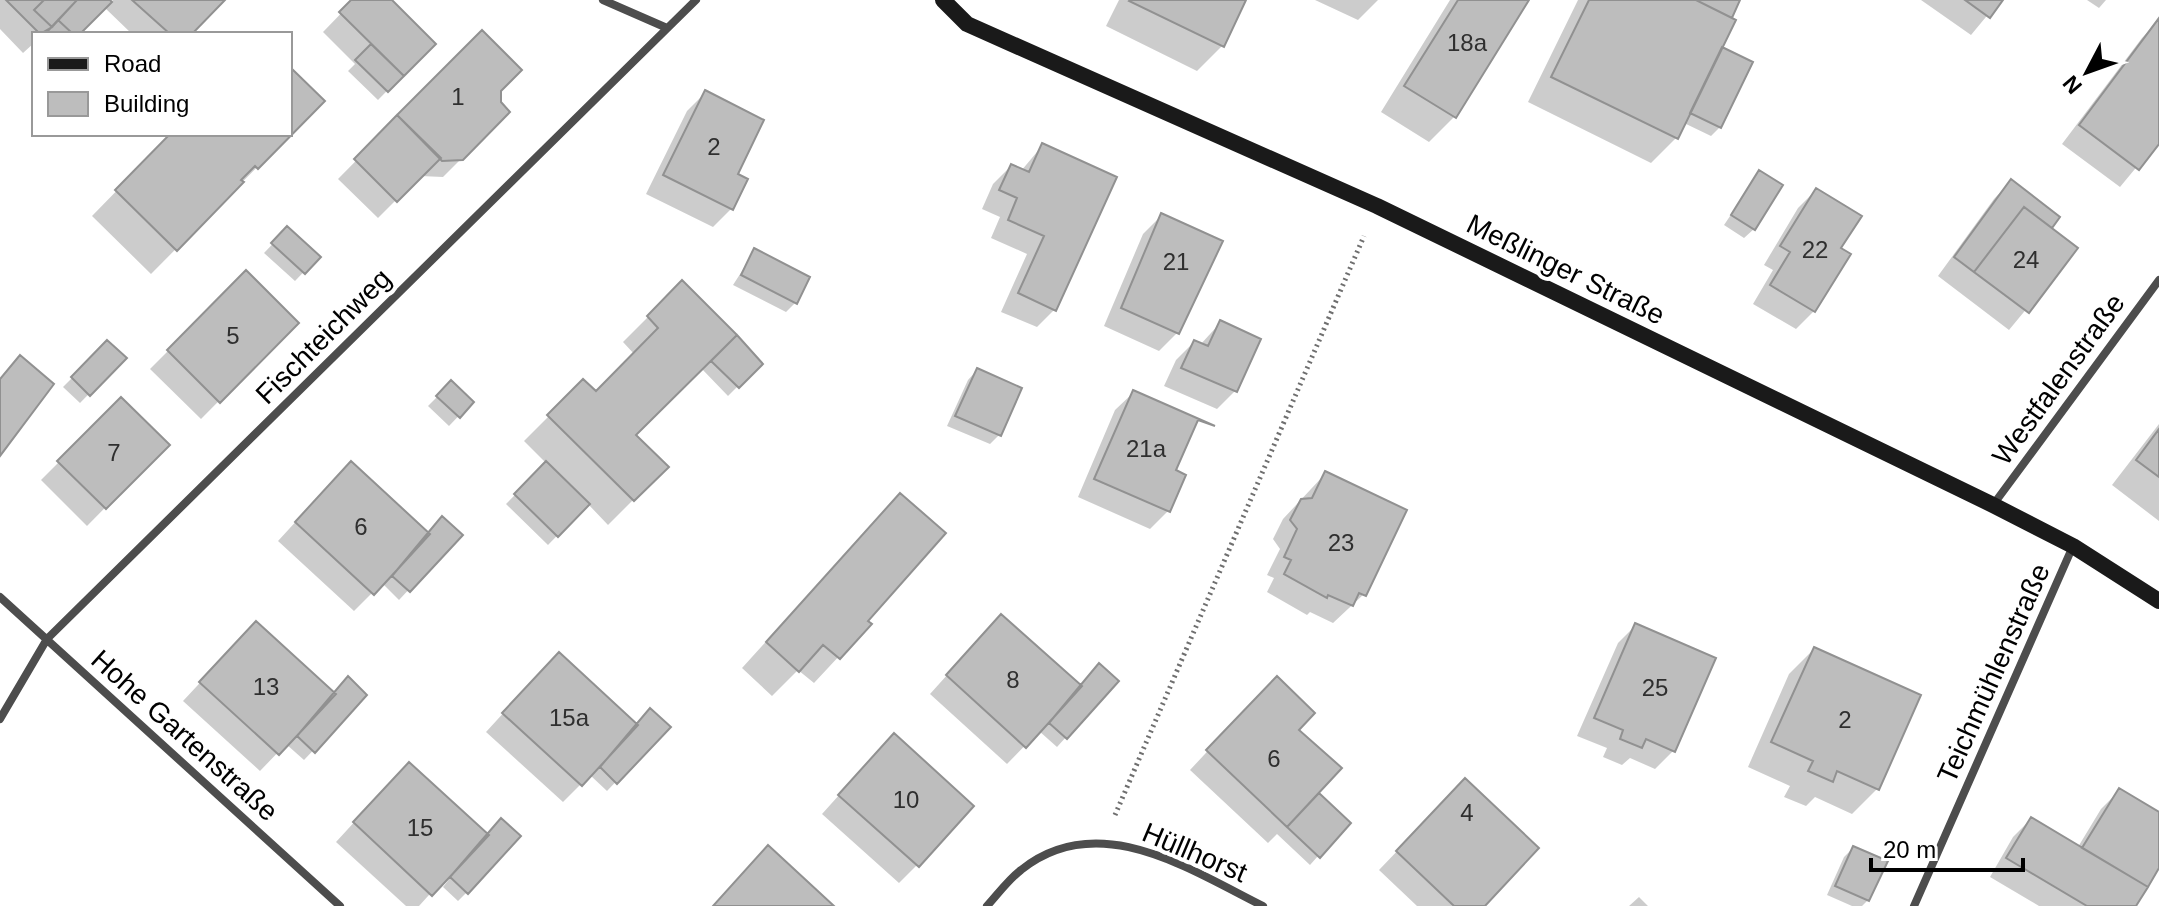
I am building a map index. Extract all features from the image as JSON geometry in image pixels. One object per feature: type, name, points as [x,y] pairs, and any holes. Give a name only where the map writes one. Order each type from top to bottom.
[{"type":"street","points":[[603,0],[667,28]]},
{"type":"street","name":"Fischteichweg","points":[[0,719],[47,639],[696,0]]},
{"type":"street","name":"Meßlinger Straße","points":[[943,0],[967,24],[1377,206],[1993,505],[2073,546],[2159,601]]},
{"type":"street","name":"Westfalenstraße","points":[[1993,505],[2159,280]]},
{"type":"street","name":"Teichmühlenstraße","points":[[1914,906],[2073,546]]},
{"type":"street","name":"Hohe Gartenstraße","points":[[0,597],[340,906]]},
{"type":"street","name":"Hüllhorst","points":[[987,906],[1020,871],[1051,851],[1076,843],[1103,841],[1158,854],[1263,906]]},
{"type":"path","points":[[1103,841],[1377,206]]},
{"type":"building","points":[[6,0],[44,0],[34,10],[52,27],[38,32]]},
{"type":"building","points":[[44,0],[77,0],[52,27],[34,10]]},
{"type":"building","points":[[77,0],[112,2],[82,32],[71,32],[58,20]]},
{"type":"building","points":[[132,0],[225,0],[194,32],[168,32]]},
{"type":"building","points":[[351,0],[392,0],[436,44],[404,76],[339,12]]},
{"type":"building","points":[[1130,0],[1246,0],[1224,47],[1129,1]]},
{"type":"building","points":[[1458,0],[1529,0],[1456,118],[1404,86]]},
{"type":"building","points":[[1589,0],[1696,0],[1736,20],[1678,139],[1551,77]]},
{"type":"building","points":[[1696,0],[1740,0],[1732,18]]},
{"type":"building","points":[[1965,0],[2003,0],[1990,18]]},
{"type":"building","points":[[2159,18],[2159,144],[2139,170],[2079,125]]},
{"type":"building","points":[[58,20],[71,32],[47,32]]},
{"type":"building","points":[[482,30],[522,70],[501,91],[501,102],[510,112],[463,160],[442,161],[397,115]]},
{"type":"building","points":[[371,44],[404,76],[388,92],[355,60]]},
{"type":"building","points":[[1722,47],[1753,62],[1721,128],[1690,113]]},
{"type":"building","points":[[292,69],[325,101],[292,134]]},
{"type":"building","points":[[705,90],[764,120],[738,174],[748,179],[733,210],[663,175]]},
{"type":"building","points":[[397,115],[441,158],[397,202],[354,159]]},
{"type":"building","points":[[168,136],[291,136],[258,169],[255,166],[241,180],[244,182],[177,251],[115,190]]},
{"type":"building","points":[[1042,143],[1117,177],[1056,311],[1018,293],[1044,236],[1008,220],[1017,198],[999,190],[1011,164],[1029,172]]},
{"type":"building","points":[[1759,170],[1783,185],[1755,230],[1731,215]]},
{"type":"building","points":[[2011,179],[2060,217],[2052,228],[2024,207],[1974,272],[1954,257]]},
{"type":"building","points":[[1816,188],[1862,216],[1841,248],[1851,254],[1815,312],[1770,285],[1790,252],[1780,246]]},
{"type":"building","points":[[2024,207],[2078,248],[2029,313],[1974,272]]},
{"type":"building","points":[[1161,213],[1223,241],[1179,334],[1121,308]]},
{"type":"building","points":[[287,226],[321,257],[305,274],[271,243]]},
{"type":"building","points":[[754,248],[810,277],[797,304],[741,275]]},
{"type":"building","points":[[246,270],[299,323],[220,403],[167,350]]},
{"type":"building","points":[[682,280],[737,335],[636,435],[669,467],[634,501],[547,415],[583,379],[596,391],[658,328],[647,316]]},
{"type":"building","points":[[1220,320],[1261,339],[1237,392],[1181,368],[1194,340],[1208,346]]},
{"type":"building","points":[[737,335],[763,364],[739,388],[711,361]]},
{"type":"building","points":[[107,340],[127,358],[90,396],[71,377]]},
{"type":"building","points":[[20,355],[54,384],[0,456],[0,379]]},
{"type":"building","points":[[977,368],[1022,388],[1001,436],[955,416]]},
{"type":"building","points":[[451,380],[474,402],[460,418],[436,396]]},
{"type":"building","points":[[1133,390],[1215,426],[1198,420],[1176,470],[1186,475],[1170,512],[1094,479]]},
{"type":"building","points":[[121,397],[170,445],[106,509],[57,461]]},
{"type":"building","points":[[2159,429],[2159,477],[2136,460]]},
{"type":"building","points":[[351,461],[430,534],[374,595],[295,522]]},
{"type":"building","points":[[546,461],[590,504],[558,537],[514,494]]},
{"type":"building","points":[[1325,471],[1407,510],[1366,596],[1359,593],[1353,606],[1328,595],[1327,598],[1284,574],[1291,560],[1284,557],[1297,529],[1290,520],[1301,499],[1312,498]]},
{"type":"building","points":[[900,493],[946,533],[868,621],[872,624],[840,659],[823,645],[799,672],[766,642]]},
{"type":"building","points":[[442,516],[463,535],[410,592],[392,576]]},
{"type":"building","points":[[1001,614],[1082,686],[1026,748],[946,675]]},
{"type":"building","points":[[256,621],[336,694],[279,755],[199,682]]},
{"type":"building","points":[[1635,623],[1716,658],[1675,752],[1646,739],[1642,748],[1620,739],[1623,730],[1594,718]]},
{"type":"building","points":[[1814,647],[1921,695],[1879,790],[1837,771],[1833,782],[1808,771],[1813,761],[1771,742]]},
{"type":"building","points":[[559,652],[638,725],[582,786],[502,713]]},
{"type":"building","points":[[1099,663],[1119,681],[1067,739],[1049,723]]},
{"type":"building","points":[[348,676],[367,695],[315,753],[297,736]]},
{"type":"building","points":[[1277,676],[1315,713],[1299,730],[1342,768],[1287,827],[1206,750]]},
{"type":"building","points":[[650,708],[671,727],[617,784],[600,767]]},
{"type":"building","points":[[894,733],[974,806],[919,867],[838,795]]},
{"type":"building","points":[[409,762],[489,835],[432,896],[353,822]]},
{"type":"building","points":[[1465,778],[1539,848],[1485,906],[1454,906],[1396,851]]},
{"type":"building","points":[[2119,788],[2159,812],[2159,868],[2148,887],[2082,848]]},
{"type":"building","points":[[1319,793],[1351,823],[1320,858],[1287,827]]},
{"type":"building","points":[[2031,817],[2148,887],[2136,906],[2087,906],[2006,858]]},
{"type":"building","points":[[501,818],[521,836],[468,894],[450,877]]},
{"type":"building","points":[[768,845],[834,906],[713,906]]},
{"type":"building","points":[[1853,846],[1888,861],[1869,901],[1835,886]]}]
